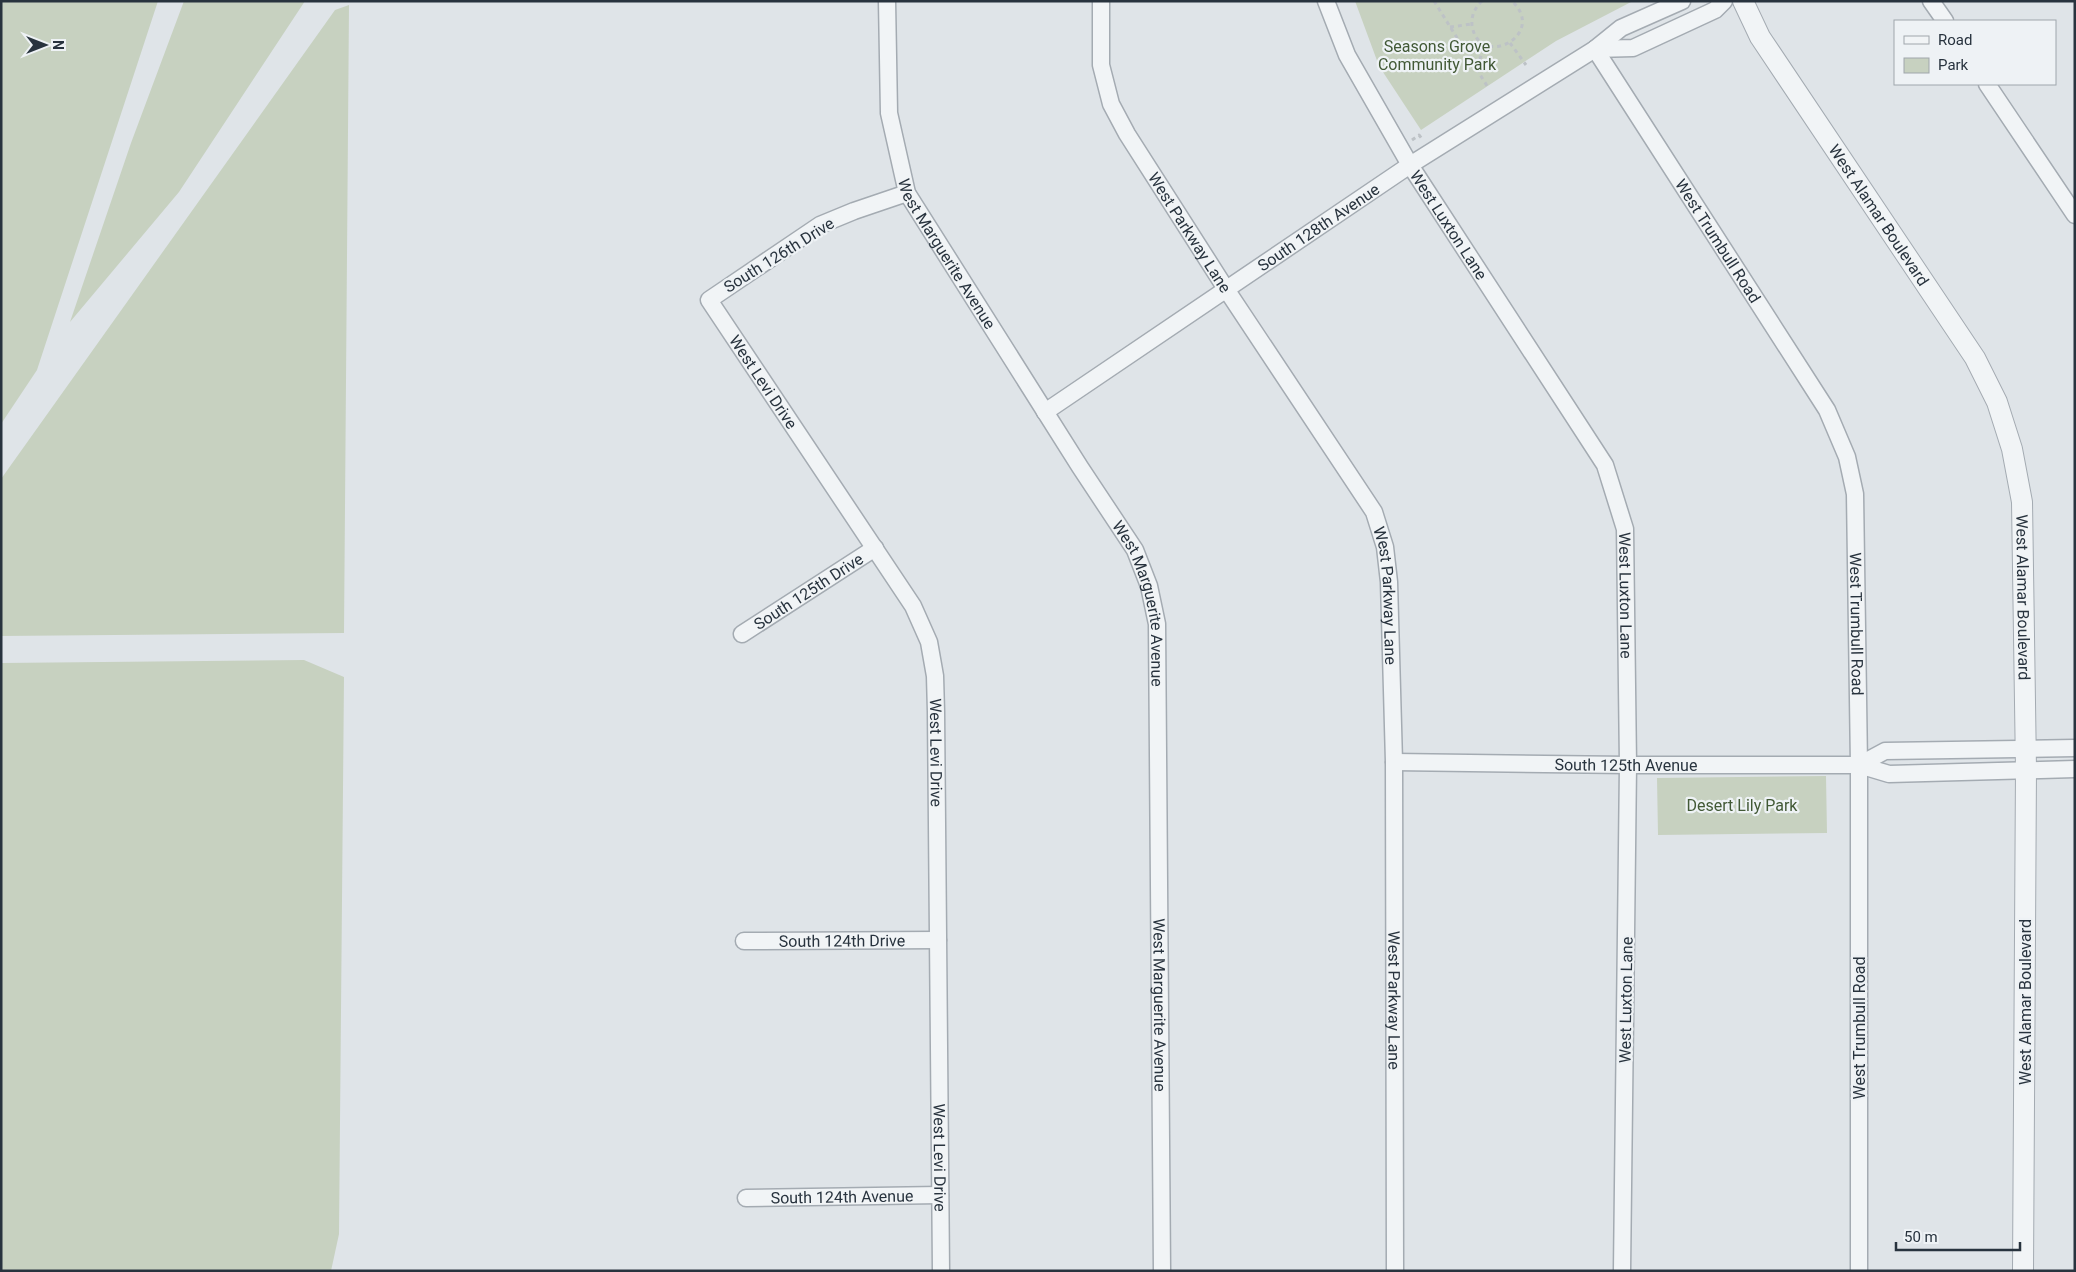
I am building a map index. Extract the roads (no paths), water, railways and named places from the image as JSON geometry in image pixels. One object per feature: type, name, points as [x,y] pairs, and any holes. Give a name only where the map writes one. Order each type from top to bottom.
[{"type":"street","name":"West Marguerite Avenue","points":[[887,1],[890,113],[907,193],[1045,412],[1135,550],[1149,586],[1157,624],[1162,1271]]},
{"type":"street","name":"West Parkway Lane","points":[[1101,1],[1100,65],[1111,104],[1127,134],[1226,289],[1374,512],[1385,547],[1389,582],[1394,762],[1395,1271]]},
{"type":"street","name":"West Luxton Lane","points":[[1326,1],[1347,55],[1410,165],[1605,465],[1626,529],[1628,765],[1622,1271]]},
{"type":"street","name":"South 128th Avenue","points":[[1045,412],[1410,165],[1595,49],[1621,28],[1682,1]]},
{"type":"street","points":[[1595,49],[1634,48],[1715,10],[1724,1]]},
{"type":"street","name":"West Alamar Boulevard","points":[[1743,1],[1760,37],[1975,358],[1997,402],[2012,449],[2022,502],[2024,748],[2026,769],[2023,1271]]},
{"type":"street","points":[[1932,1],[1944,20]]},
{"type":"street","name":"West Trumbull Road","points":[[1595,49],[1827,410],[1844,448],[1855,494],[1859,765],[1859,1271]]},
{"type":"street","points":[[1988,85],[2075,215]]},
{"type":"street","name":"South 126th Drive","points":[[709,300],[820,225],[907,193]]},
{"type":"street","name":"West Levi Drive","points":[[709,300],[913,606],[929,642],[935,676],[941,1271]]},
{"type":"street","name":"South 125th Drive","points":[[742,634],[875,548]]},
{"type":"street","name":"South 125th Avenue","points":[[1859,765],[1885,751],[2075,748]]},
{"type":"street","name":"South 125th Avenue","points":[[1394,762],[1859,765],[1889,774],[2075,769]]},
{"type":"street","name":"South 124th Drive","points":[[744,941],[938,940]]},
{"type":"street","name":"South 124th Avenue","points":[[746,1198],[940,1195]]},
{"type":"park label","name":"Seasons Grove Community Park","points":[[1437,55]]},
{"type":"park label","name":"Desert Lily Park","points":[[1742,805]]}]
